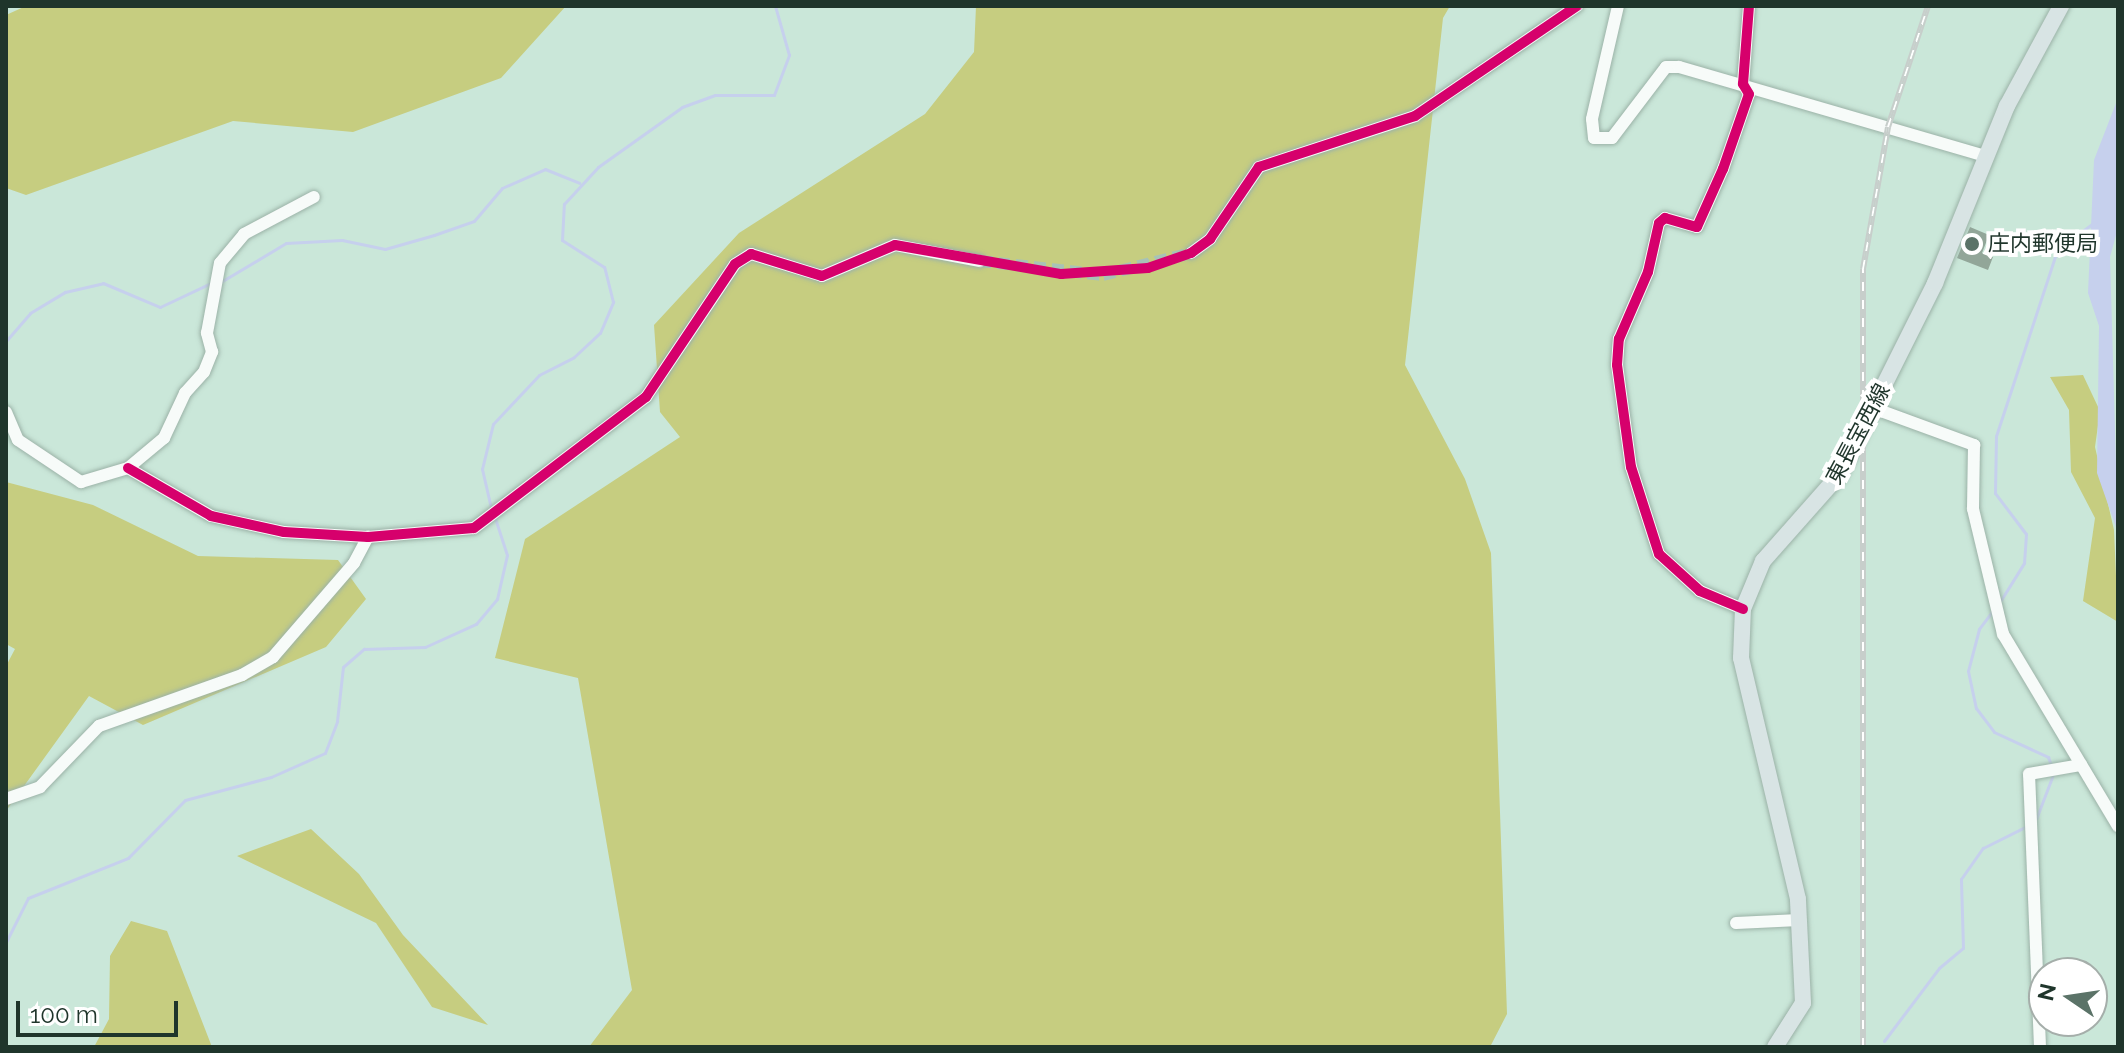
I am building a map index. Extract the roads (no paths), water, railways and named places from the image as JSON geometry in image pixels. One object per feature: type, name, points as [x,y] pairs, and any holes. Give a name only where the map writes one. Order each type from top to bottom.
[{"type":"main road","name":"東長宝西線","points":[[1775,1047],[1803,1003],[1799,920],[1741,658],[1743,609],[1763,561],[1831,487],[1873,408],[1935,283],[1986,156],[2061,6]]},
{"type":"street","points":[[1191,253],[1210,239],[1259,167],[1415,116],[1577,6]]},
{"type":"street","points":[[1618,6],[1592,119],[1594,138],[1612,138],[1666,67],[1743,84],[1986,156]]},
{"type":"street","points":[[1743,609],[1700,591],[1659,554],[1631,467],[1617,365],[1619,339],[1648,272],[1653,233],[1665,218],[1697,227],[1749,94],[1743,84],[1749,6]]},
{"type":"street","points":[[6,412],[18,440],[81,482],[128,468],[164,438],[185,393],[204,372],[212,352],[207,333],[220,263],[244,234],[314,197]]},
{"type":"street","points":[[128,468],[236,523],[368,537],[474,528],[496,517],[646,397],[735,264],[751,254],[822,276],[895,245],[980,261]]},
{"type":"street","points":[[1873,408],[1974,445],[1973,509],[2003,634],[2118,826]]},
{"type":"street","points":[[6,799],[40,787],[99,726],[208,689],[273,657],[354,563],[368,537]]},
{"type":"street","points":[[2040,1047],[2029,774],[2081,765]]},
{"type":"street","points":[[1736,923],[1799,920]]},
{"type":"water","points":[[2118,98],[2118,228],[2110,257],[2118,533],[2097,473],[2099,326],[2088,293],[2094,160]]},
{"type":"waterway","points":[[491,508],[482,469],[493,424],[539,375],[574,357],[600,333],[613,302],[604,267],[562,240],[564,204],[598,167],[682,107],[715,95],[774,95],[789,55],[775,6]]},
{"type":"waterway","points":[[219,283],[286,243],[342,240],[385,249],[434,235],[474,221],[502,188],[545,169],[579,183]]},
{"type":"waterway","points":[[2001,600],[2024,563],[2026,534],[1995,493],[1996,436],[2057,250],[2096,221]]},
{"type":"waterway","points":[[6,341],[30,313],[65,292],[103,283],[160,307],[211,283]]},
{"type":"waterway","points":[[6,942],[28,898],[128,858],[185,800],[271,777],[325,753],[337,721],[343,667],[364,649],[425,647],[476,624],[497,599],[507,555],[495,519]]},
{"type":"waterway","points":[[1994,609],[1979,629],[1968,671],[1976,708],[1994,732],[2048,757],[2051,765]]},
{"type":"waterway","points":[[2036,819],[2054,772]]},
{"type":"waterway","points":[[1884,1041],[1939,968],[1963,948],[1961,879],[1983,848],[2027,826]]},
{"type":"tunnel","points":[[980,261],[1103,275],[1191,253]]},
{"type":"railway","points":[[1863,1047],[1863,269],[1888,127],[1928,6]]},
{"type":"place","name":"庄内郵便局","points":[[1972,244]]}]
